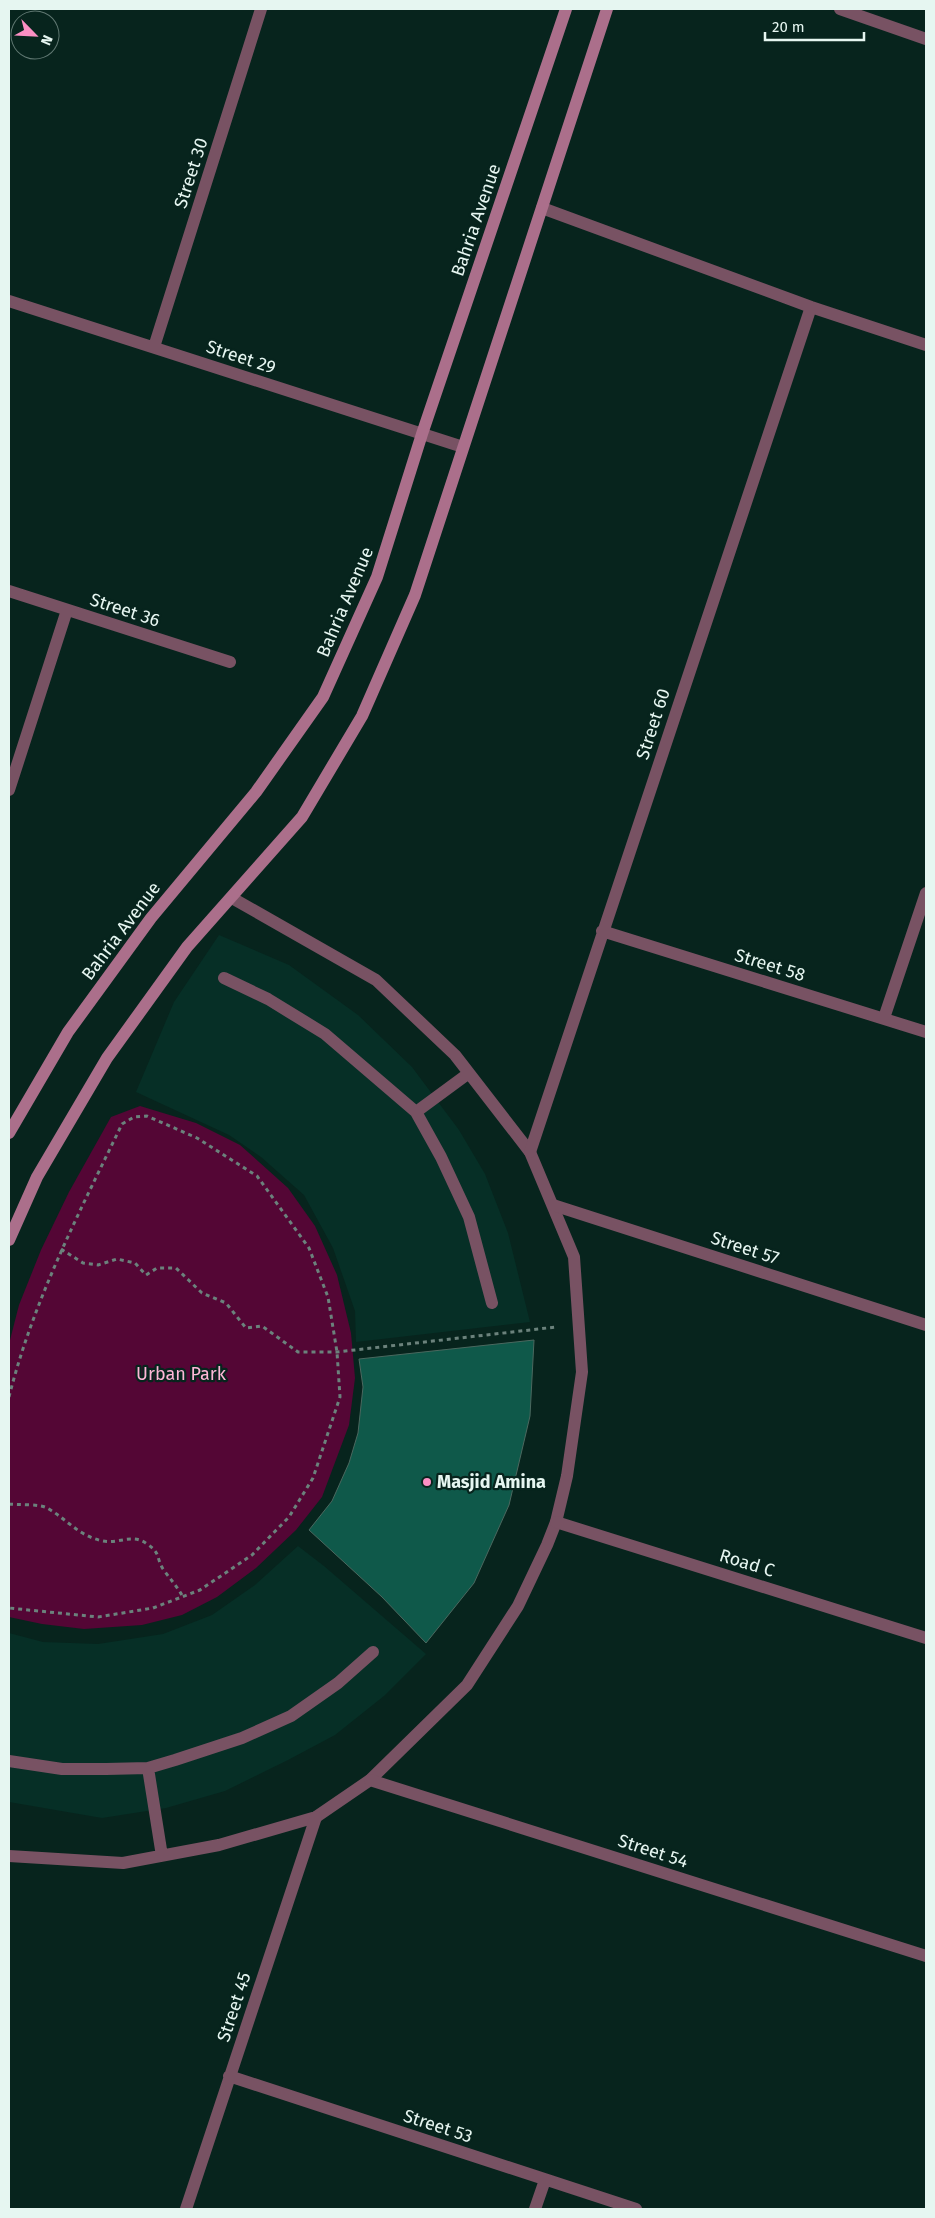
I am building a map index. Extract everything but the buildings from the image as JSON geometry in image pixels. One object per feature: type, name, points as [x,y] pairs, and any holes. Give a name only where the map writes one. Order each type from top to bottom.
[{"type":"street","name":"Street 30","points":[[154,348],[261,9]]},
{"type":"street","name":"Bahria Avenue","points":[[9,1133],[68,1032],[151,918],[256,792],[322,697],[377,577],[422,434],[566,9]]},
{"type":"street","points":[[9,1240],[37,1176],[107,1058],[187,947],[302,818],[362,716],[415,595],[607,9]]},
{"type":"street","points":[[840,9],[926,39]]},
{"type":"street","points":[[542,208],[811,307],[926,345]]},
{"type":"street","name":"Street 29","points":[[9,301],[463,447]]},
{"type":"street","name":"Street 60","points":[[530,1152],[811,307]]},
{"type":"street","name":"Street 36","points":[[9,592],[230,662]]},
{"type":"street","points":[[9,790],[67,610]]},
{"type":"street","points":[[884,1018],[926,893]]},
{"type":"street","points":[[9,1856],[123,1863],[219,1845],[316,1817],[370,1780],[467,1685],[518,1606],[556,1522],[567,1476],[582,1372],[574,1257],[554,1205],[530,1152],[455,1055],[376,980],[232,898]]},
{"type":"street","name":"Street 58","points":[[602,931],[926,1032]]},
{"type":"street","points":[[224,978],[268,999],[325,1034],[416,1112],[441,1157],[469,1217],[492,1303]]},
{"type":"street","points":[[416,1112],[469,1072]]},
{"type":"street","name":"Street 57","points":[[554,1205],[926,1325]]},
{"type":"street","name":"Road C","points":[[556,1522],[926,1638]]},
{"type":"street","points":[[9,1761],[62,1769],[148,1768],[242,1738],[291,1716],[338,1683],[373,1652]]},
{"type":"street","points":[[148,1768],[162,1856]]},
{"type":"street","name":"Street 54","points":[[370,1780],[926,1956]]},
{"type":"street","name":"Street 45","points":[[186,2209],[316,1817]]},
{"type":"street","name":"Street 53","points":[[229,2076],[636,2209]]},
{"type":"street","points":[[535,2209],[545,2180]]},
{"type":"path","points":[[9,1397],[16,1368],[61,1249],[122,1124],[134,1117],[147,1116],[197,1138],[257,1176],[308,1248],[328,1297],[337,1352],[340,1397],[313,1478],[289,1517],[252,1555],[200,1590],[153,1608],[98,1617],[9,1608]]},
{"type":"path","points":[[61,1249],[83,1263],[98,1265],[117,1259],[134,1263],[146,1275],[157,1268],[176,1268],[202,1293],[226,1303],[246,1328],[262,1326],[298,1352],[337,1352],[579,1324]]},
{"type":"path","points":[[9,1504],[46,1507],[82,1534],[102,1541],[116,1542],[130,1538],[145,1542],[158,1551],[162,1567],[177,1584],[183,1597]]},
{"type":"shaded area","points":[[219,935],[289,965],[358,1015],[412,1067],[459,1130],[485,1174],[508,1233],[530,1322],[356,1342],[355,1311],[333,1248],[304,1195],[261,1157],[229,1135],[136,1092],[174,1002]]},
{"type":"shaded area","points":[[298,1546],[426,1654],[384,1696],[335,1735],[288,1760],[225,1791],[166,1808],[102,1818],[9,1802],[9,1633],[43,1642],[98,1644],[163,1634],[212,1615],[255,1585]]},
{"type":"green space","name":"Urban Park","points":[[140,1106],[196,1123],[240,1145],[288,1188],[315,1226],[337,1275],[351,1333],[355,1378],[349,1425],[322,1497],[296,1530],[256,1568],[217,1597],[182,1615],[142,1625],[84,1629],[42,1624],[9,1617],[9,1344],[19,1305],[41,1250],[69,1192],[111,1117]]},
{"type":"place","name":"Masjid Amina","points":[[427,1482]]}]
